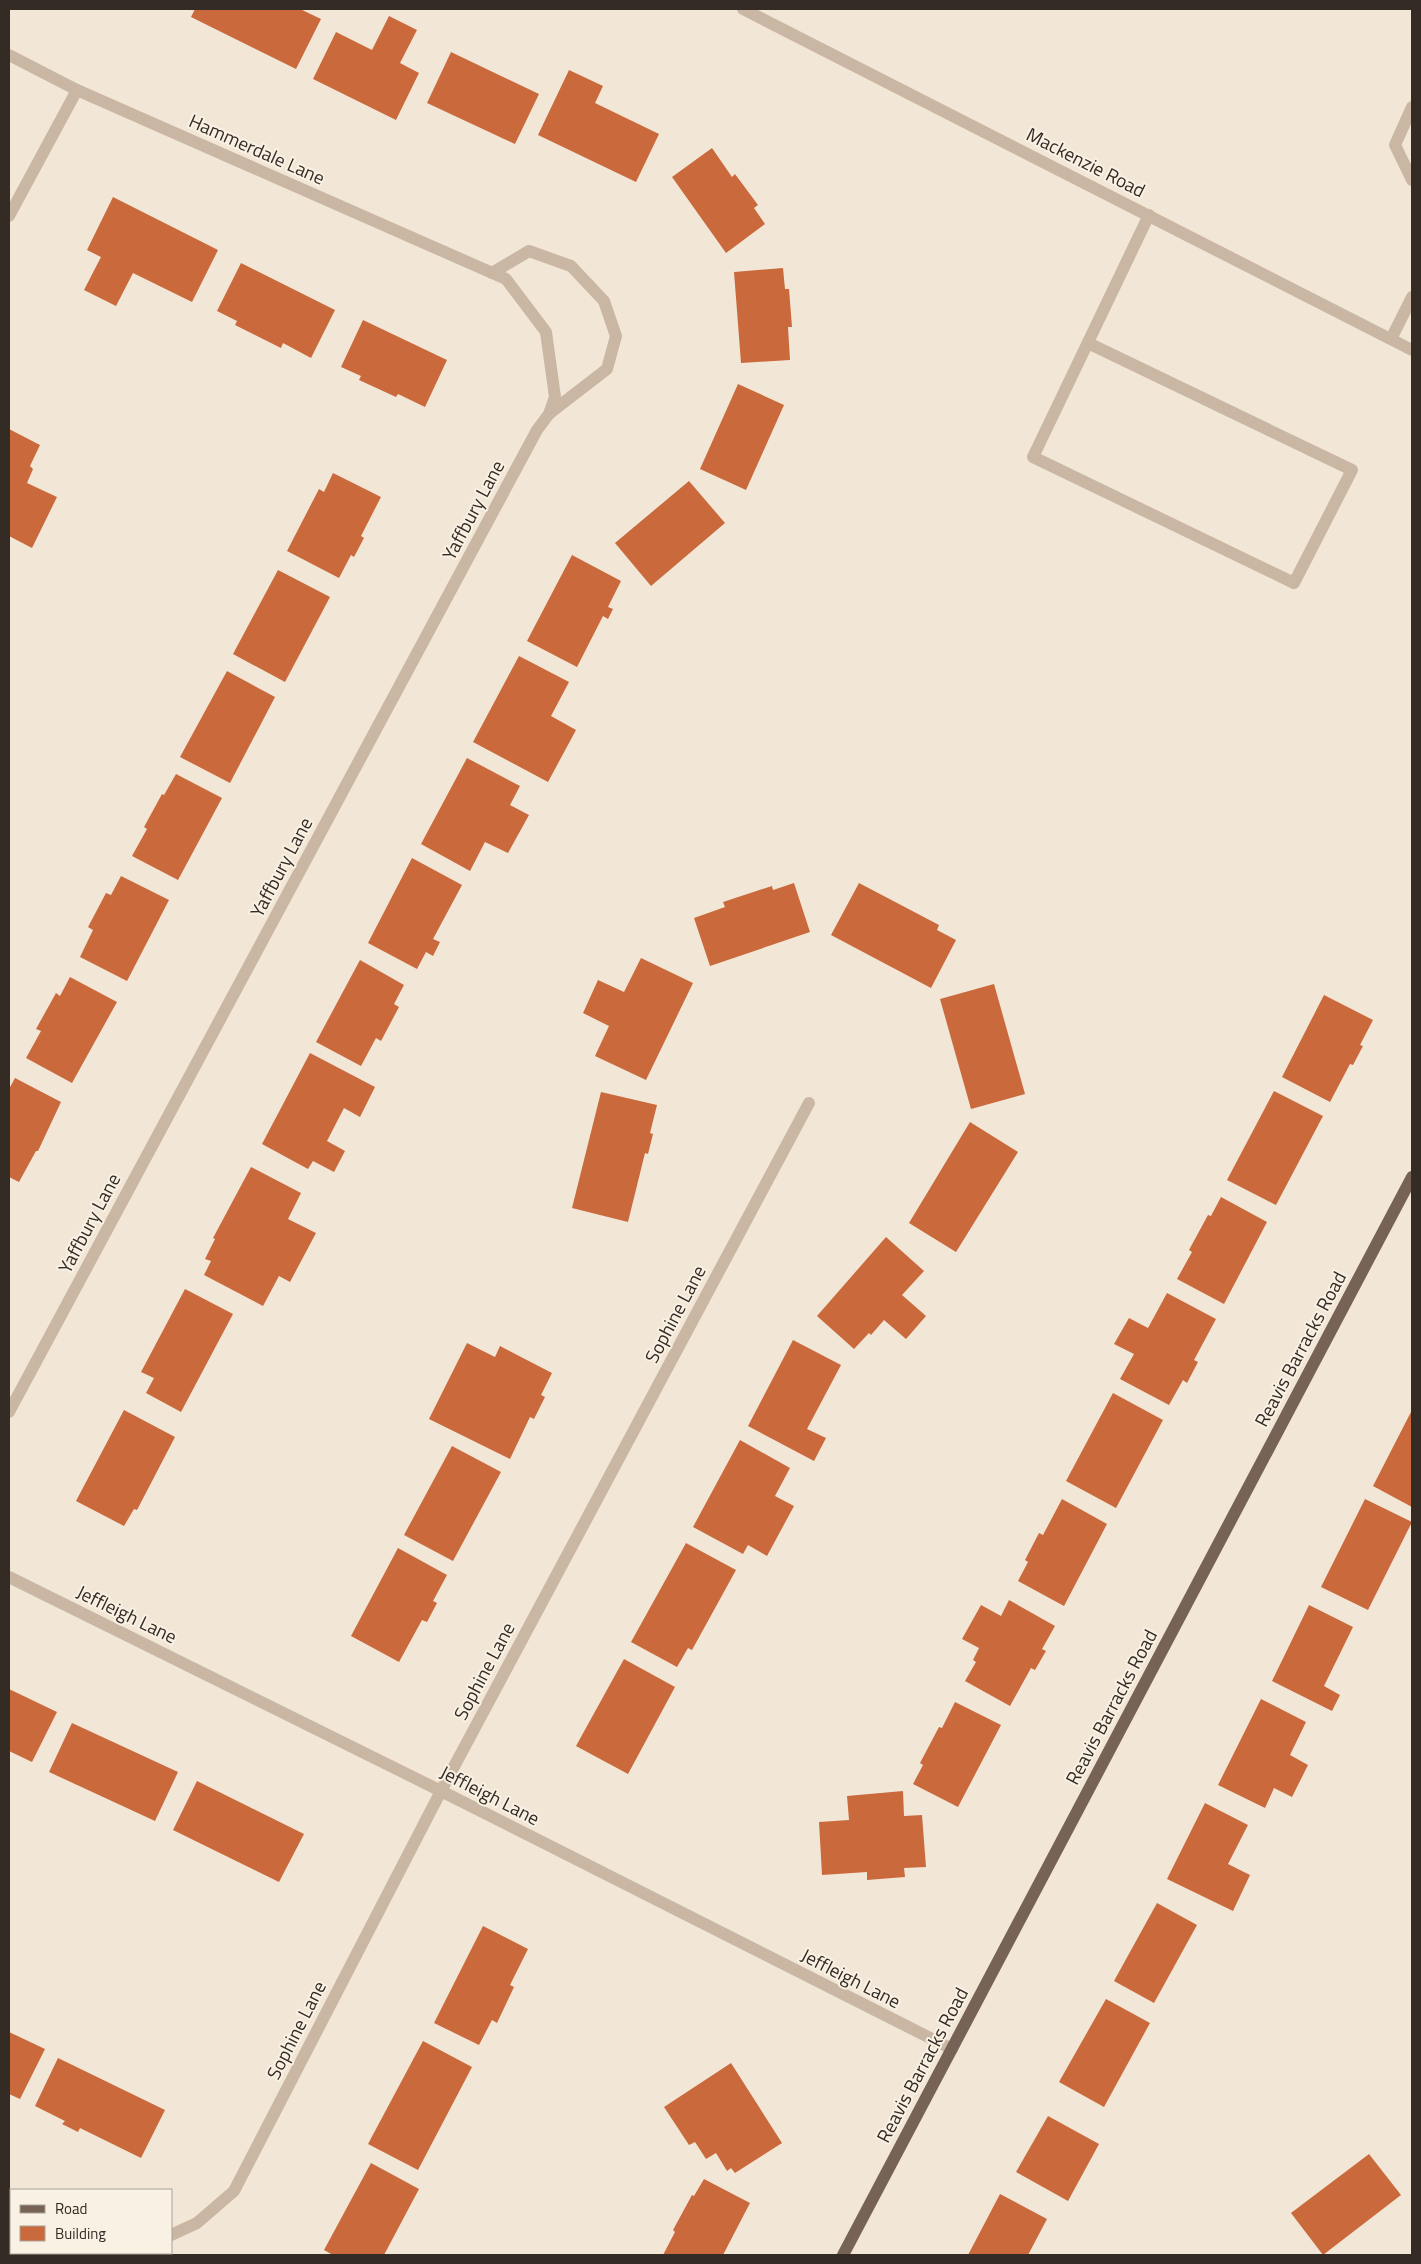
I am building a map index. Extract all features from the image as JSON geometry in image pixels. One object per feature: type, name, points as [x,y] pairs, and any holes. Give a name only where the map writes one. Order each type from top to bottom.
[{"type":"main road","name":"Reavis Barracks Road","points":[[843,2255],[1412,1176]]},
{"type":"street","name":"Mackenzie Road","points":[[742,9],[1412,350]]},
{"type":"street","name":"Hammerdale Lane","points":[[9,54],[77,90],[506,279],[546,332]]},
{"type":"street","points":[[9,216],[77,90]]},
{"type":"street","points":[[1412,107],[1395,145],[1412,180]]},
{"type":"street","points":[[1088,343],[1352,470],[1294,583],[1033,457],[1149,215]]},
{"type":"street","points":[[492,273],[529,251],[571,266],[604,301],[616,336],[607,369],[549,414]]},
{"type":"street","points":[[1391,339],[1412,297]]},
{"type":"street","name":"Yaffbury Lane","points":[[9,1412],[532,439],[549,414],[555,397],[546,332]]},
{"type":"street","name":"Sophine Lane","points":[[172,2235],[197,2223],[234,2191],[440,1791],[809,1103]]},
{"type":"street","name":"Jeffleigh Lane","points":[[9,1577],[440,1791],[952,2049]]},
{"type":"building","points":[[195,9],[300,9],[321,19],[296,69],[191,17]]},
{"type":"building","points":[[389,16],[417,30],[400,63],[419,73],[396,120],[313,79],[336,32],[372,50]]},
{"type":"building","points":[[451,52],[539,94],[515,144],[427,103]]},
{"type":"building","points":[[569,70],[603,86],[595,103],[659,134],[636,182],[538,135]]},
{"type":"building","points":[[712,148],[732,177],[735,174],[758,205],[754,208],[765,224],[726,253],[672,177]]},
{"type":"building","points":[[113,197],[218,250],[192,302],[133,273],[116,306],[84,290],[101,257],[87,250]]},
{"type":"building","points":[[241,263],[335,310],[311,358],[283,343],[281,348],[235,325],[237,321],[217,311]]},
{"type":"building","points":[[783,268],[785,289],[789,289],[792,327],[788,327],[790,360],[741,363],[734,272]]},
{"type":"building","points":[[363,320],[447,360],[425,407],[398,394],[396,397],[359,380],[361,376],[341,367]]},
{"type":"building","points":[[738,384],[784,405],[746,490],[700,469]]},
{"type":"building","points":[[9,429],[40,445],[30,466],[33,469],[27,483],[57,497],[32,548],[9,536]]},
{"type":"building","points":[[333,473],[381,497],[361,536],[364,538],[354,557],[351,555],[339,578],[287,551],[319,489],[324,492]]},
{"type":"building","points":[[689,481],[725,523],[651,586],[615,543]]},
{"type":"building","points":[[572,555],[621,581],[608,607],[613,609],[608,619],[603,616],[577,667],[527,641]]},
{"type":"building","points":[[278,570],[330,597],[285,682],[233,654]]},
{"type":"building","points":[[519,656],[569,682],[551,716],[576,730],[548,782],[473,742]]},
{"type":"building","points":[[227,671],[275,697],[230,783],[180,757]]},
{"type":"building","points":[[467,758],[520,786],[510,805],[529,815],[508,853],[485,842],[470,871],[421,844]]},
{"type":"building","points":[[176,774],[222,798],[178,880],[132,856],[147,829],[144,827],[162,794],[164,795]]},
{"type":"building","points":[[412,858],[462,885],[433,939],[440,942],[433,956],[426,952],[417,969],[368,943]]},
{"type":"building","points":[[121,876],[169,900],[127,981],[80,957],[93,930],[88,927],[106,893],[111,895]]},
{"type":"building","points":[[794,883],[810,932],[710,966],[694,918],[725,907],[723,902],[772,886],[773,890]]},
{"type":"building","points":[[859,883],[939,925],[937,930],[956,940],[931,988],[831,935]]},
{"type":"building","points":[[641,958],[693,983],[646,1080],[595,1056],[609,1026],[583,1013],[598,980],[624,992]]},
{"type":"building","points":[[360,960],[404,985],[394,1004],[399,1007],[381,1041],[376,1038],[361,1066],[316,1042]]},
{"type":"building","points":[[70,977],[117,1002],[72,1083],[26,1058],[41,1031],[36,1029],[56,993],[60,996]]},
{"type":"building","points":[[994,984],[1025,1094],[971,1109],[940,999]]},
{"type":"building","points":[[1324,995],[1373,1020],[1360,1045],[1363,1046],[1353,1065],[1350,1064],[1330,1102],[1282,1077]]},
{"type":"building","points":[[310,1053],[375,1087],[360,1117],[344,1108],[327,1141],[345,1151],[334,1172],[313,1161],[308,1169],[262,1144]]},
{"type":"building","points":[[15,1078],[61,1102],[38,1151],[36,1151],[19,1182],[9,1177],[9,1089]]},
{"type":"building","points":[[1274,1091],[1323,1116],[1276,1205],[1227,1180]]},
{"type":"building","points":[[601,1092],[657,1105],[650,1133],[653,1134],[648,1154],[645,1153],[628,1222],[572,1208]]},
{"type":"building","points":[[970,1122],[1018,1152],[956,1252],[909,1223]]},
{"type":"building","points":[[251,1167],[301,1193],[288,1219],[316,1233],[290,1282],[279,1276],[263,1306],[204,1275],[211,1261],[205,1259],[215,1239],[213,1238]]},
{"type":"building","points":[[1221,1197],[1267,1222],[1224,1304],[1177,1279],[1192,1252],[1189,1250],[1208,1215],[1211,1216]]},
{"type":"building","points":[[886,1237],[924,1271],[902,1295],[926,1316],[906,1339],[884,1320],[871,1335],[869,1333],[854,1349],[817,1316]]},
{"type":"building","points":[[185,1289],[233,1314],[181,1412],[146,1393],[154,1378],[141,1372]]},
{"type":"building","points":[[1167,1293],[1216,1319],[1194,1360],[1198,1362],[1187,1383],[1183,1380],[1169,1405],[1120,1379],[1134,1354],[1114,1344],[1129,1318],[1148,1328]]},
{"type":"building","points":[[793,1340],[841,1365],[807,1429],[826,1438],[814,1461],[748,1426]]},
{"type":"building","points":[[467,1343],[495,1357],[500,1346],[552,1373],[541,1395],[545,1397],[534,1419],[530,1417],[510,1459],[429,1419]]},
{"type":"building","points":[[1113,1393],[1163,1420],[1116,1508],[1066,1481]]},
{"type":"building","points":[[124,1410],[175,1437],[137,1510],[134,1509],[124,1526],[76,1501]]},
{"type":"building","points":[[1412,1410],[1412,1507],[1373,1486]]},
{"type":"building","points":[[740,1440],[790,1468],[775,1496],[794,1506],[767,1556],[748,1545],[743,1554],[693,1527]]},
{"type":"building","points":[[452,1446],[501,1472],[453,1561],[404,1535]]},
{"type":"building","points":[[1062,1499],[1107,1524],[1064,1606],[1018,1581],[1028,1562],[1025,1560],[1039,1533],[1043,1535]]},
{"type":"building","points":[[1365,1499],[1412,1522],[1368,1610],[1321,1587]]},
{"type":"building","points":[[686,1543],[736,1570],[692,1650],[688,1648],[677,1667],[631,1642]]},
{"type":"building","points":[[398,1548],[447,1575],[433,1601],[437,1603],[427,1622],[422,1620],[399,1662],[351,1636]]},
{"type":"building","points":[[1009,1600],[1055,1626],[1042,1649],[1046,1651],[1035,1670],[1031,1668],[1010,1706],[965,1681],[976,1662],[973,1660],[979,1648],[962,1639],[981,1605],[1001,1616]]},
{"type":"building","points":[[1309,1605],[1353,1627],[1324,1686],[1340,1695],[1332,1711],[1272,1681]]},
{"type":"building","points":[[624,1659],[675,1687],[628,1774],[576,1746]]},
{"type":"building","points":[[9,1689],[57,1712],[32,1762],[9,1751]]},
{"type":"building","points":[[1261,1699],[1306,1722],[1290,1755],[1308,1765],[1292,1797],[1274,1788],[1265,1808],[1218,1785]]},
{"type":"building","points":[[955,1702],[1001,1725],[958,1807],[913,1784],[923,1765],[920,1763],[939,1727],[942,1728]]},
{"type":"building","points":[[72,1723],[178,1772],[155,1821],[49,1772]]},
{"type":"building","points":[[197,1781],[304,1834],[279,1882],[173,1830]]},
{"type":"building","points":[[903,1791],[904,1816],[922,1815],[926,1867],[904,1868],[905,1877],[867,1880],[867,1872],[822,1875],[819,1822],[849,1820],[847,1796]]},
{"type":"building","points":[[1205,1803],[1248,1825],[1228,1864],[1250,1875],[1233,1911],[1167,1879]]},
{"type":"building","points":[[1157,1903],[1197,1925],[1154,2003],[1114,1981]]},
{"type":"building","points":[[483,1926],[528,1949],[510,1985],[514,1987],[497,2023],[492,2020],[479,2045],[434,2023]]},
{"type":"building","points":[[1106,1999],[1150,2023],[1104,2107],[1059,2082]]},
{"type":"building","points":[[9,2032],[45,2049],[20,2099],[9,2094]]},
{"type":"building","points":[[423,2041],[472,2067],[418,2170],[368,2144]]},
{"type":"building","points":[[58,2058],[165,2110],[141,2158],[80,2128],[78,2132],[62,2124],[65,2121],[35,2106]]},
{"type":"building","points":[[731,2063],[782,2143],[735,2173],[731,2168],[727,2171],[716,2153],[706,2159],[695,2142],[689,2145],[664,2107]]},
{"type":"building","points":[[1048,2116],[1099,2144],[1068,2201],[1016,2172]]},
{"type":"building","points":[[1369,2154],[1401,2195],[1323,2255],[1291,2213]]},
{"type":"building","points":[[371,2163],[419,2189],[384,2255],[333,2255],[324,2250]]},
{"type":"building","points":[[704,2179],[750,2203],[723,2255],[663,2255],[675,2232],[673,2230],[692,2195],[694,2196]]},
{"type":"building","points":[[1000,2194],[1047,2219],[1028,2255],[968,2255]]}]
